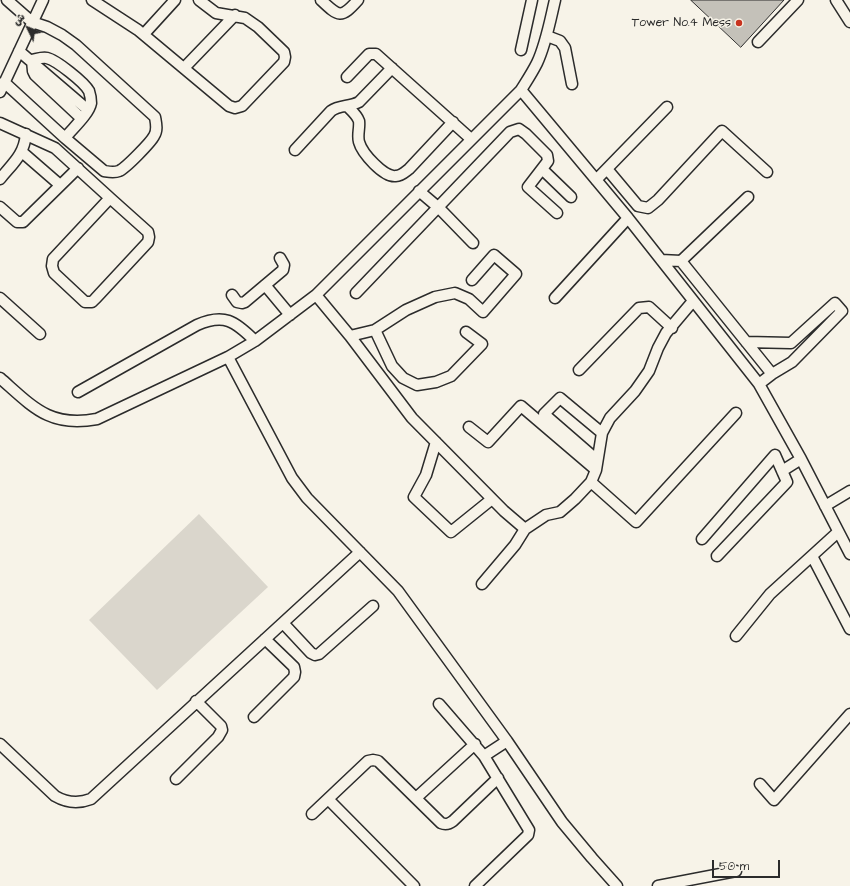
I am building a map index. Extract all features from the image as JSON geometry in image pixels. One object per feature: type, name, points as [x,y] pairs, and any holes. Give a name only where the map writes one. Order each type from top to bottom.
[{"type":"lane","points":[[4,82],[64,138],[104,171],[112,173],[120,171],[155,135],[157,126],[155,117],[149,111],[81,49],[62,35],[47,27],[32,22],[7,0]]},
{"type":"lane","points":[[0,92],[43,0]]},
{"type":"lane","points":[[92,0],[144,34],[229,106],[235,108],[242,106],[284,62],[284,52],[245,18],[216,13],[199,0]]},
{"type":"lane","points":[[144,34],[175,0]]},
{"type":"lane","points":[[321,0],[334,12],[340,14],[346,12],[358,0]]},
{"type":"lane","points":[[521,50],[532,0]]},
{"type":"lane","points":[[0,378],[40,412],[53,419],[68,422],[83,422],[97,419],[228,357],[255,341],[316,296],[521,90],[537,64],[547,36],[555,0]]},
{"type":"lane","points":[[758,42],[798,0]]},
{"type":"lane","points":[[836,0],[850,22]]},
{"type":"lane","points":[[184,68],[234,15]]},
{"type":"lane","points":[[547,36],[560,41],[565,48],[572,84]]},
{"type":"lane","points":[[19,50],[88,110]]},
{"type":"lane","points":[[347,77],[369,54],[372,53],[379,56],[471,139]]},
{"type":"lane","points":[[32,60],[47,58],[55,61],[85,85],[89,90],[90,103],[88,110],[64,138]]},
{"type":"lane","points":[[32,60],[33,71],[39,80],[81,118]]},
{"type":"lane","points":[[294,150],[331,111],[335,108],[359,102],[392,68]]},
{"type":"lane","points":[[521,90],[628,218],[759,384],[801,459],[850,554]]},
{"type":"lane","points":[[347,106],[357,116],[359,121],[358,134],[361,148],[380,170],[387,175],[395,177],[403,174],[409,169],[453,122]]},
{"type":"lane","points":[[596,180],[667,107]]},
{"type":"lane","points":[[0,123],[55,148],[148,232],[148,242],[95,299],[89,303],[85,302],[54,272],[52,266],[53,259],[110,198]]},
{"type":"lane","points":[[356,293],[439,208],[510,132],[519,129],[548,155],[548,161],[528,187],[557,213]]},
{"type":"lane","points":[[607,169],[638,206],[648,208],[658,200],[722,131],[767,172]]},
{"type":"lane","points":[[0,179],[22,152],[26,134]]},
{"type":"lane","points":[[22,152],[60,185]]},
{"type":"lane","points":[[0,207],[17,222],[23,222],[78,168]]},
{"type":"lane","points":[[542,169],[571,196]]},
{"type":"lane","points":[[420,191],[473,243]]},
{"type":"lane","points":[[661,260],[681,261],[748,197]]},
{"type":"lane","points":[[555,298],[628,218]]},
{"type":"lane","points":[[350,336],[375,330],[406,310],[435,297],[455,293],[469,299],[483,312],[516,274],[494,255],[472,280]]},
{"type":"lane","points":[[232,295],[237,302],[242,303],[283,270],[284,265],[280,258]]},
{"type":"lane","points":[[681,261],[772,374]]},
{"type":"lane","points":[[265,285],[290,315]]},
{"type":"lane","points":[[316,296],[350,336],[412,418],[504,511],[525,528]]},
{"type":"lane","points":[[0,298],[40,334]]},
{"type":"lane","points":[[482,584],[515,545],[525,528],[546,516],[560,512],[575,500],[590,482],[597,465],[602,433],[610,418],[635,391],[649,371],[666,333],[672,328],[693,301]]},
{"type":"lane","points":[[746,342],[791,343],[835,303],[842,311],[792,362],[759,384]]},
{"type":"lane","points":[[578,370],[639,308],[649,307],[672,328]]},
{"type":"lane","points":[[78,392],[197,325],[209,320],[222,319],[235,323],[255,341]]},
{"type":"lane","points":[[375,330],[392,366],[403,378],[417,385],[436,382],[451,376],[482,344],[466,332]]},
{"type":"lane","points":[[228,357],[292,478],[308,498],[398,591],[507,741],[562,822],[617,886]]},
{"type":"lane","points":[[597,465],[544,414],[560,398],[602,433]]},
{"type":"lane","points":[[469,427],[488,442],[521,406],[597,465]]},
{"type":"lane","points":[[590,482],[636,522],[736,413]]},
{"type":"lane","points":[[436,442],[426,475],[414,497],[451,532],[492,499]]},
{"type":"lane","points":[[702,539],[775,456],[787,482],[717,556]]},
{"type":"lane","points":[[782,471],[801,459]]},
{"type":"lane","points":[[824,506],[850,491]]},
{"type":"lane","points":[[736,636],[770,594],[838,532]]},
{"type":"lane","points":[[0,744],[55,796],[68,802],[80,802],[95,796],[196,701],[360,552]]},
{"type":"lane","points":[[812,556],[850,629]]},
{"type":"lane","points":[[283,623],[311,653],[315,655],[320,654],[373,606]]},
{"type":"lane","points":[[254,717],[294,677],[295,672],[294,667],[290,662],[265,639]]},
{"type":"lane","points":[[176,779],[218,737],[222,730],[221,726],[196,701]]},
{"type":"lane","points":[[439,704],[484,756],[529,827],[529,833],[475,886]]},
{"type":"lane","points":[[760,784],[774,800],[850,714]]},
{"type":"lane","points":[[484,756],[507,741]]},
{"type":"lane","points":[[416,798],[475,744]]},
{"type":"lane","points":[[312,814],[363,764],[373,760],[382,765],[441,823],[445,825],[450,824],[498,778]]},
{"type":"lane","points":[[328,799],[414,886]]},
{"type":"lane","points":[[658,886],[736,871]]},
{"type":"shaded area","points":[[199,514],[268,587],[157,690],[89,620]]},
{"type":"building","name":"Tower No.4 Mess","points":[[691,0],[784,0],[741,47]]},
{"type":"place","name":"Tower No.4 Mess","points":[[739,23]]}]
